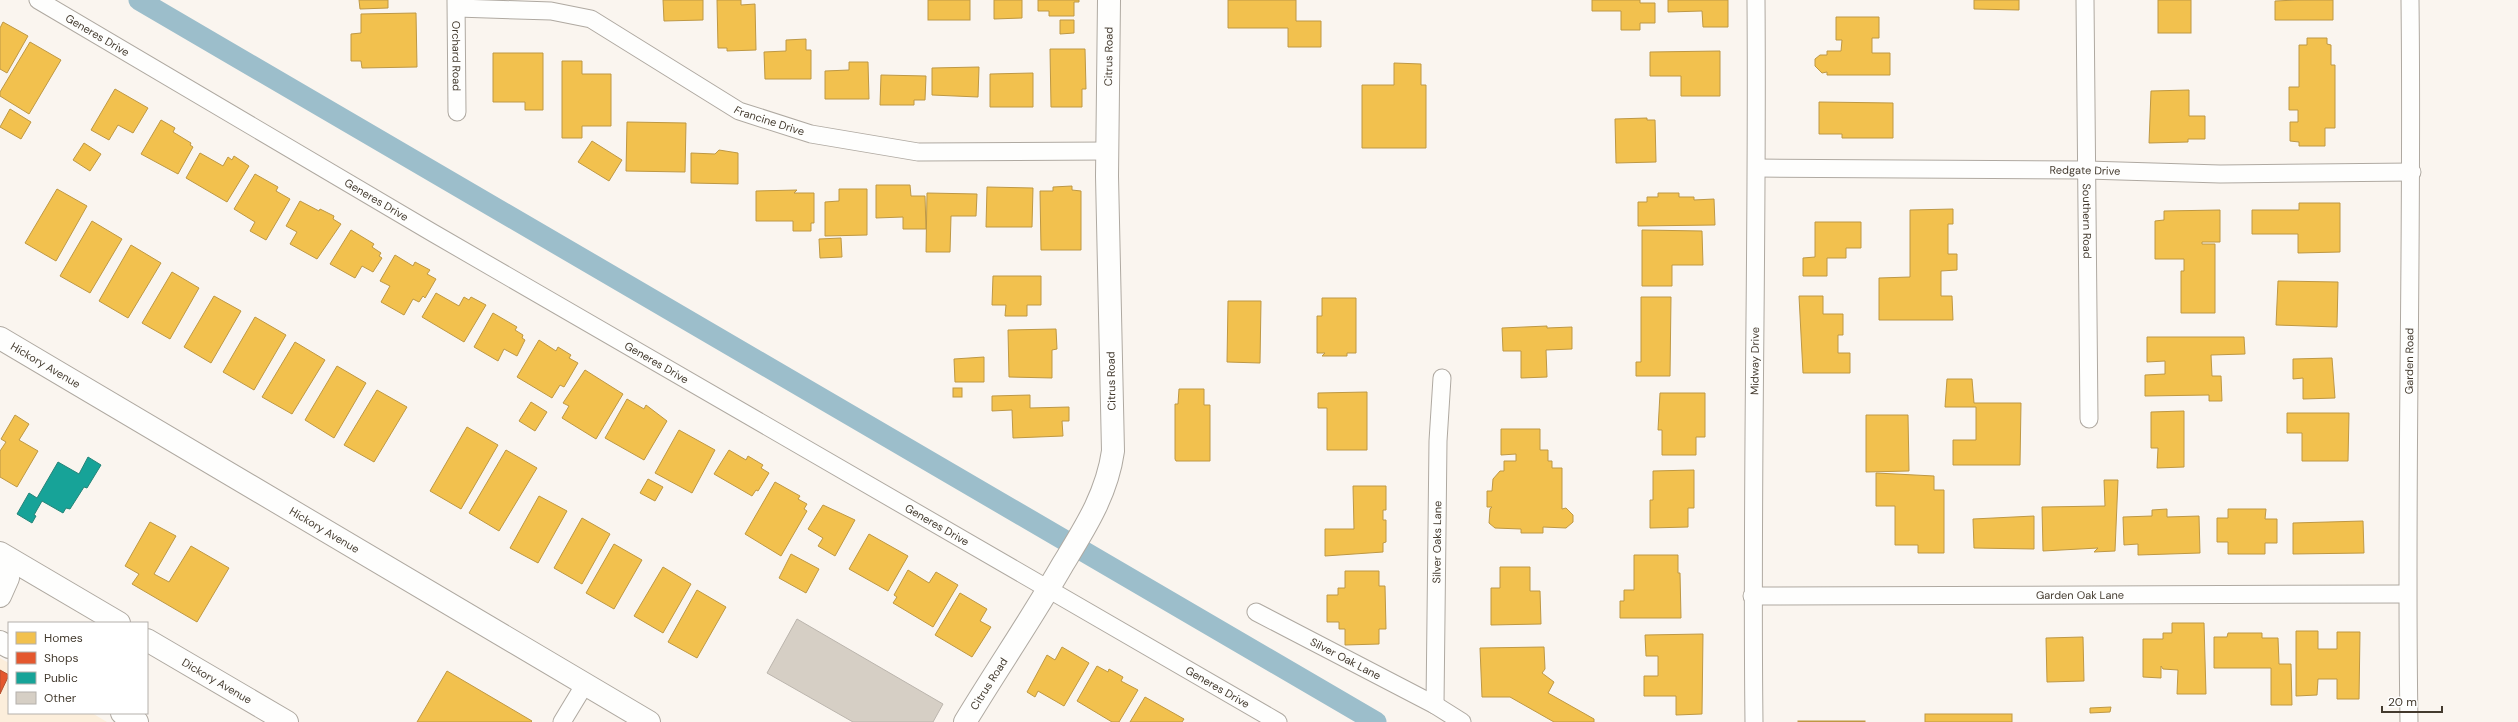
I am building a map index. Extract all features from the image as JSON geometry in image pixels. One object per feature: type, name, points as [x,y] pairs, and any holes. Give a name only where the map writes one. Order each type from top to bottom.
[{"type":"main road","name":"Citrus Road","points":[[966,722],[1052,585],[1088,523],[1103,492],[1113,451],[1108,151],[1109,0]]},
{"type":"main road","name":"Hickory Avenue","points":[[0,338],[649,722]]},
{"type":"main road","points":[[0,553],[116,622]]},
{"type":"main road","points":[[0,560],[8,578],[0,596]]},
{"type":"main road","name":"Dickory Avenue","points":[[148,641],[287,722]]},
{"type":"main road","points":[[148,655],[155,654],[178,658]]},
{"type":"main road","points":[[124,714],[137,722]]},
{"type":"main road","points":[[131,714],[137,722]]},
{"type":"street","name":"Generes Drive","points":[[38,0],[433,233],[1052,585],[1278,722]]},
{"type":"street","name":"Midway Drive","points":[[1754,722],[1752,596],[1758,168],[1756,0]]},
{"type":"street","name":"Southern Road","points":[[2085,0],[2088,419]]},
{"type":"street","name":"Garden Road","points":[[2409,722],[2407,594],[2412,172],[2410,0]]},
{"type":"street","name":"Francine Drive","points":[[456,4],[552,11],[591,19],[739,111],[811,134],[918,152],[1108,151]]},
{"type":"street","name":"Orchard Road","points":[[456,4],[457,112]]},
{"type":"street","name":"Redgate Drive","points":[[1758,168],[2087,170],[2220,174],[2412,172]]},
{"type":"street","name":"Silver Oaks Lane","points":[[1435,705],[1438,440],[1442,378]]},
{"type":"street","name":"Garden Oak Lane","points":[[1752,596],[2407,594]]},
{"type":"street","name":"Silver Oak Lane","points":[[1256,612],[1435,705],[1462,722]]},
{"type":"street","points":[[562,722],[585,684]]},
{"type":"shaded area","points":[[0,658],[8,662],[8,714],[94,714],[107,722],[0,722]]},
{"type":"building: Homes","points":[[359,0],[388,0],[388,8],[360,9]]},
{"type":"building: Homes","points":[[663,0],[703,0],[703,20],[664,21]]},
{"type":"building: Homes","points":[[717,0],[741,0],[741,5],[755,4],[756,50],[727,51],[727,48],[718,48]]},
{"type":"building: Homes","points":[[928,0],[970,0],[970,20],[928,20]]},
{"type":"building: Homes","points":[[994,0],[1022,0],[1022,18],[994,19]]},
{"type":"building: Homes","points":[[1038,0],[1079,0],[1079,2],[1074,2],[1074,16],[1049,16],[1049,11],[1038,11]]},
{"type":"building: Homes","points":[[1228,0],[1296,0],[1296,21],[1321,21],[1321,47],[1288,47],[1288,28],[1228,28]]},
{"type":"building: Homes","points":[[1592,0],[1640,0],[1640,3],[1655,3],[1655,23],[1640,23],[1640,30],[1621,30],[1621,11],[1592,11]]},
{"type":"building: Homes","points":[[1668,0],[1728,0],[1728,27],[1703,27],[1702,11],[1668,12]]},
{"type":"building: Homes","points":[[1974,0],[2019,0],[2019,10],[1974,9]]},
{"type":"building: Homes","points":[[2158,0],[2191,0],[2191,33],[2158,33]]},
{"type":"building: Homes","points":[[2333,0],[2333,20],[2275,20],[2275,1]]},
{"type":"building: Homes","points":[[416,13],[417,67],[362,68],[361,61],[351,61],[351,34],[361,33],[361,14]]},
{"type":"building: Homes","points":[[1836,17],[1879,17],[1879,38],[1872,38],[1872,53],[1890,53],[1890,75],[1827,75],[1827,72],[1822,73],[1815,66],[1815,59],[1820,55],[1827,55],[1827,51],[1841,51],[1842,40],[1836,40]]},
{"type":"building: Homes","points":[[1060,20],[1074,20],[1074,33],[1060,34]]},
{"type":"building: Homes","points":[[3,22],[28,36],[7,73],[0,69],[0,28]]},
{"type":"building: Homes","points":[[2307,38],[2327,38],[2327,44],[2331,45],[2331,65],[2335,65],[2335,128],[2325,128],[2325,146],[2299,146],[2299,142],[2290,141],[2290,122],[2298,122],[2298,110],[2289,110],[2289,87],[2299,87],[2299,45],[2307,45]]},
{"type":"building: Homes","points":[[806,39],[806,50],[811,50],[811,79],[765,79],[764,52],[786,51],[786,40]]},
{"type":"building: Homes","points":[[30,42],[61,60],[29,114],[0,96],[0,92]]},
{"type":"building: Homes","points":[[1050,49],[1085,49],[1086,89],[1082,89],[1082,107],[1051,107]]},
{"type":"building: Homes","points":[[1720,51],[1720,96],[1681,96],[1681,76],[1650,76],[1650,52]]},
{"type":"building: Homes","points":[[493,53],[543,53],[543,110],[525,110],[525,102],[493,102]]},
{"type":"building: Homes","points":[[562,61],[582,61],[582,74],[611,74],[611,126],[582,126],[582,138],[562,138]]},
{"type":"building: Homes","points":[[849,62],[868,62],[869,99],[825,99],[825,71],[849,70]]},
{"type":"building: Homes","points":[[1394,63],[1421,64],[1421,85],[1426,85],[1426,148],[1362,148],[1362,85],[1394,85]]},
{"type":"building: Homes","points":[[979,67],[978,97],[932,95],[932,68]]},
{"type":"building: Homes","points":[[1033,73],[1033,107],[990,107],[990,74]]},
{"type":"building: Homes","points":[[881,75],[926,76],[925,100],[914,100],[914,105],[880,105]]},
{"type":"building: Homes","points":[[115,89],[148,108],[133,133],[118,125],[109,140],[91,130]]},
{"type":"building: Homes","points":[[2189,90],[2189,116],[2205,116],[2205,139],[2188,139],[2188,142],[2149,143],[2151,91]]},
{"type":"building: Homes","points":[[1819,102],[1893,103],[1893,138],[1842,138],[1842,134],[1819,134]]},
{"type":"building: Homes","points":[[10,109],[31,122],[21,139],[0,127]]},
{"type":"building: Homes","points":[[1647,118],[1647,120],[1655,120],[1656,162],[1616,163],[1615,119]]},
{"type":"building: Homes","points":[[161,120],[175,128],[173,132],[191,143],[190,145],[193,147],[178,174],[141,154]]},
{"type":"building: Homes","points":[[627,122],[686,123],[685,172],[626,171]]},
{"type":"building: Homes","points":[[592,141],[622,160],[609,181],[578,162]]},
{"type":"building: Homes","points":[[84,143],[101,154],[90,171],[73,160]]},
{"type":"building: Homes","points":[[719,150],[738,153],[738,184],[691,183],[691,153],[715,154]]},
{"type":"building: Homes","points":[[200,153],[223,166],[228,157],[232,160],[234,156],[249,166],[227,202],[186,178]]},
{"type":"building: Homes","points":[[255,174],[278,187],[276,191],[290,199],[266,240],[250,231],[255,222],[234,209]]},
{"type":"building: Homes","points":[[876,185],[910,185],[911,196],[925,196],[926,229],[903,229],[903,217],[876,218]]},
{"type":"building: Homes","points":[[1072,186],[1072,190],[1081,191],[1081,250],[1041,250],[1040,191],[1053,191],[1053,187]]},
{"type":"building: Homes","points":[[987,187],[1033,188],[1032,227],[986,227]]},
{"type":"building: Homes","points":[[57,189],[87,206],[56,261],[25,243]]},
{"type":"building: Homes","points":[[839,189],[867,189],[867,235],[825,236],[825,202],[839,201]]},
{"type":"building: Homes","points":[[797,190],[794,193],[814,193],[814,223],[811,223],[811,231],[793,231],[793,221],[756,221],[756,191]]},
{"type":"building: Homes","points":[[927,193],[977,194],[976,216],[951,216],[950,252],[926,252]]},
{"type":"building: Homes","points":[[1658,193],[1679,193],[1679,197],[1694,197],[1694,200],[1714,199],[1715,225],[1638,226],[1638,202],[1647,202],[1647,197],[1658,197]]},
{"type":"building: Homes","points":[[300,201],[319,211],[320,209],[334,216],[333,219],[341,224],[317,259],[290,244],[297,232],[286,226]]},
{"type":"building: Homes","points":[[2299,203],[2340,203],[2340,252],[2298,253],[2298,234],[2252,234],[2252,210],[2299,210]]},
{"type":"building: Homes","points":[[1953,209],[1953,224],[1948,224],[1948,254],[1957,254],[1957,270],[1941,271],[1941,296],[1952,296],[1953,320],[1879,320],[1879,278],[1910,277],[1910,210]]},
{"type":"building: Homes","points":[[2220,210],[2220,242],[2202,242],[2202,244],[2215,244],[2215,313],[2181,313],[2181,271],[2184,271],[2184,259],[2155,259],[2155,221],[2164,220],[2164,211]]},
{"type":"building: Homes","points":[[92,221],[122,239],[90,293],[60,276]]},
{"type":"building: Homes","points":[[1815,222],[1861,222],[1861,248],[1846,248],[1846,258],[1827,258],[1827,276],[1803,276],[1803,258],[1815,257]]},
{"type":"building: Homes","points":[[351,230],[374,244],[372,247],[381,253],[379,256],[382,258],[373,272],[362,266],[355,278],[330,264]]},
{"type":"building: Homes","points":[[1642,230],[1702,231],[1703,265],[1672,265],[1672,286],[1642,286]]},
{"type":"building: Homes","points":[[841,238],[842,257],[820,258],[819,239]]},
{"type":"building: Homes","points":[[131,245],[161,263],[128,318],[99,301]]},
{"type":"building: Homes","points":[[395,255],[413,266],[415,262],[430,270],[427,274],[436,279],[425,298],[423,296],[419,302],[413,299],[404,315],[381,302],[390,286],[380,281]]},
{"type":"building: Homes","points":[[172,272],[199,288],[170,339],[142,323]]},
{"type":"building: Homes","points":[[993,276],[1041,276],[1041,305],[1027,305],[1027,316],[1005,316],[1006,305],[992,305]]},
{"type":"building: Homes","points":[[2278,281],[2338,282],[2337,327],[2276,325]]},
{"type":"building: Homes","points":[[436,293],[459,306],[464,297],[469,300],[471,297],[486,305],[464,342],[422,317]]},
{"type":"building: Homes","points":[[214,296],[241,311],[211,363],[184,347]]},
{"type":"building: Homes","points":[[1799,296],[1823,296],[1823,314],[1843,314],[1843,335],[1838,335],[1838,353],[1850,353],[1850,373],[1803,373]]},
{"type":"building: Homes","points":[[1641,297],[1671,297],[1670,376],[1636,376],[1636,362],[1641,362]]},
{"type":"building: Homes","points":[[1322,298],[1356,298],[1356,353],[1347,353],[1347,356],[1322,356],[1325,353],[1317,353],[1317,316],[1322,316]]},
{"type":"building: Homes","points":[[1228,301],[1261,301],[1260,363],[1227,362]]},
{"type":"building: Homes","points":[[493,313],[517,327],[515,330],[523,335],[522,338],[525,340],[517,356],[504,349],[498,361],[474,347]]},
{"type":"building: Homes","points":[[255,317],[286,335],[254,390],[223,372]]},
{"type":"building: Homes","points":[[1547,326],[1547,328],[1572,327],[1572,349],[1546,350],[1547,377],[1521,378],[1521,351],[1503,351],[1502,328]]},
{"type":"building: Homes","points":[[1056,329],[1057,349],[1052,350],[1052,378],[1009,377],[1008,330]]},
{"type":"building: Homes","points":[[2147,337],[2244,337],[2245,354],[2211,355],[2212,376],[2221,376],[2222,401],[2209,401],[2209,395],[2145,396],[2145,375],[2165,374],[2165,361],[2147,362]]},
{"type":"building: Homes","points":[[539,340],[556,351],[558,347],[571,355],[569,358],[578,363],[564,387],[560,385],[552,398],[517,377]]},
{"type":"building: Homes","points":[[295,342],[325,360],[292,414],[262,397]]},
{"type":"building: Homes","points":[[984,357],[984,382],[955,382],[954,359]]},
{"type":"building: Homes","points":[[2332,358],[2335,398],[2303,399],[2303,378],[2293,379],[2293,359]]},
{"type":"building: Homes","points":[[337,366],[366,383],[334,438],[305,420]]},
{"type":"building: Homes","points":[[585,370],[623,394],[596,439],[562,418],[569,406],[563,403]]},
{"type":"building: Homes","points":[[1947,379],[1972,379],[1974,403],[2021,403],[2020,465],[1953,465],[1953,440],[1976,440],[1976,407],[1945,407]]},
{"type":"building: Homes","points":[[953,388],[962,388],[962,397],[953,397]]},
{"type":"building: Homes","points":[[1179,389],[1204,389],[1204,405],[1210,405],[1210,461],[1176,461],[1175,459],[1175,404],[1178,404]]},
{"type":"building: Homes","points":[[377,390],[407,407],[374,462],[344,445]]},
{"type":"building: Homes","points":[[1367,392],[1367,450],[1327,450],[1327,408],[1318,408],[1318,393]]},
{"type":"building: Homes","points":[[1660,393],[1705,393],[1705,437],[1696,437],[1696,455],[1662,455],[1662,430],[1658,430]]},
{"type":"building: Homes","points":[[1030,395],[1030,408],[1069,407],[1069,421],[1062,421],[1063,436],[1013,438],[1012,410],[992,411],[992,396]]},
{"type":"building: Homes","points":[[627,399],[644,409],[646,405],[667,421],[644,460],[605,438]]},
{"type":"building: Homes","points":[[531,402],[547,412],[535,431],[519,421]]},
{"type":"building: Homes","points":[[2184,411],[2184,467],[2157,468],[2158,448],[2151,448],[2151,412]]},
{"type":"building: Homes","points":[[2287,413],[2349,413],[2348,461],[2302,461],[2302,433],[2287,433]]},
{"type":"building: Homes","points":[[15,415],[29,424],[19,440],[38,451],[17,487],[0,477],[0,451],[6,442],[1,439]]},
{"type":"building: Homes","points":[[1866,415],[1908,415],[1909,471],[1866,472]]},
{"type":"building: Homes","points":[[467,427],[498,445],[461,509],[430,491]]},
{"type":"building: Homes","points":[[1501,429],[1540,429],[1540,450],[1548,450],[1548,461],[1552,461],[1552,468],[1562,468],[1562,509],[1566,508],[1573,515],[1573,522],[1566,528],[1543,527],[1543,533],[1521,533],[1521,529],[1495,528],[1489,523],[1490,509],[1492,507],[1487,507],[1487,491],[1492,491],[1493,479],[1500,471],[1504,471],[1504,461],[1516,461],[1516,454],[1501,455]]},
{"type":"building: Homes","points":[[679,430],[715,450],[692,493],[655,473]]},
{"type":"building: Homes","points":[[506,450],[537,468],[499,531],[469,513]]},
{"type":"building: Homes","points":[[729,450],[746,460],[748,456],[763,465],[761,468],[769,473],[758,491],[756,490],[752,496],[714,474]]},
{"type":"building: Homes","points":[[1694,470],[1694,508],[1688,508],[1688,527],[1650,528],[1650,500],[1653,500],[1653,471]]},
{"type":"building: Homes","points":[[1876,473],[1934,476],[1934,490],[1944,490],[1944,553],[1918,553],[1918,545],[1895,545],[1895,506],[1876,506]]},
{"type":"building: Homes","points":[[648,479],[663,487],[655,501],[640,493]]},
{"type":"building: Homes","points":[[2104,480],[2118,480],[2115,551],[2094,552],[2098,548],[2043,551],[2042,507],[2105,506]]},
{"type":"building: Homes","points":[[775,482],[800,496],[798,499],[807,504],[804,509],[807,511],[781,556],[745,534]]},
{"type":"building: Homes","points":[[1353,486],[1386,486],[1386,510],[1383,510],[1383,520],[1386,520],[1386,542],[1383,543],[1383,552],[1325,556],[1325,529],[1354,529]]},
{"type":"building: Homes","points":[[539,496],[567,511],[538,563],[510,548]]},
{"type":"building: Homes","points":[[823,505],[855,520],[835,556],[818,546],[823,538],[808,529]]},
{"type":"building: Homes","points":[[2167,509],[2167,517],[2199,516],[2200,553],[2138,555],[2138,544],[2124,545],[2123,517],[2152,516],[2152,510]]},
{"type":"building: Homes","points":[[2228,509],[2266,509],[2265,519],[2277,519],[2277,543],[2265,543],[2265,554],[2228,554],[2228,542],[2217,542],[2217,518],[2228,518]]},
{"type":"building: Homes","points":[[2034,516],[2034,549],[1974,548],[1973,519]]},
{"type":"building: Homes","points":[[582,518],[610,534],[582,584],[554,568]]},
{"type":"building: Homes","points":[[2363,521],[2364,553],[2293,554],[2293,523]]},
{"type":"building: Homes","points":[[150,522],[176,536],[154,574],[169,582],[191,546],[229,568],[197,622],[132,584],[139,574],[125,566]]},
{"type":"building: Homes","points":[[869,534],[908,556],[888,591],[849,569]]},
{"type":"building: Homes","points":[[614,544],[642,560],[614,609],[586,593]]},
{"type":"building: Homes","points":[[791,554],[819,569],[806,593],[779,578]]},
{"type":"building: Homes","points":[[1634,555],[1678,555],[1681,618],[1620,618],[1620,601],[1624,601],[1624,590],[1634,590]]},
{"type":"building: Homes","points":[[663,567],[691,584],[663,633],[634,616]]},
{"type":"building: Homes","points":[[1500,567],[1530,567],[1530,591],[1540,591],[1541,624],[1491,625],[1491,588],[1500,588]]},
{"type":"building: Homes","points":[[908,570],[929,583],[936,572],[958,585],[933,627],[893,603],[897,597],[894,595]]},
{"type":"building: Homes","points":[[1345,571],[1379,571],[1379,586],[1385,586],[1386,629],[1379,629],[1379,644],[1345,645],[1345,629],[1339,629],[1339,622],[1327,622],[1327,595],[1338,595],[1338,588],[1345,588]]},
{"type":"building: Homes","points":[[697,590],[726,607],[697,658],[668,642]]},
{"type":"building: Homes","points":[[960,593],[987,609],[980,621],[991,627],[972,657],[935,635]]},
{"type":"building: Homes","points":[[2172,623],[2204,623],[2206,694],[2177,694],[2178,670],[2163,669],[2161,666],[2161,678],[2143,677],[2143,639],[2163,639],[2163,633],[2172,633]]},
{"type":"building: Homes","points":[[2296,631],[2318,631],[2318,649],[2337,649],[2337,632],[2360,632],[2359,699],[2337,699],[2337,679],[2318,679],[2317,695],[2296,696]]},
{"type":"building: Homes","points":[[2228,633],[2262,633],[2262,638],[2278,638],[2279,664],[2291,664],[2292,705],[2271,705],[2271,668],[2214,668],[2214,637],[2227,637]]},
{"type":"building: Homes","points":[[1703,634],[1702,714],[1676,715],[1676,696],[1644,696],[1644,676],[1658,676],[1658,656],[1646,656],[1645,635]]},
{"type":"building: Homes","points":[[2083,637],[2084,681],[2047,682],[2046,638]]},
{"type":"building: Homes","points":[[1062,647],[1089,663],[1064,706],[1038,691],[1035,697],[1027,692],[1047,655],[1055,660]]},
{"type":"building: Homes","points":[[1544,647],[1545,669],[1542,673],[1554,682],[1548,693],[1594,719],[1594,722],[1554,722],[1510,697],[1482,697],[1480,648]]},
{"type":"building: Homes","points":[[1097,666],[1108,672],[1109,669],[1123,677],[1121,681],[1138,690],[1119,722],[1112,722],[1077,701]]},
{"type":"building: Homes","points":[[447,671],[532,721],[417,722]]},
{"type":"building: Homes","points":[[1145,697],[1184,719],[1182,722],[1130,722]]},
{"type":"building: Homes","points":[[2111,707],[2110,712],[2090,713],[2090,708]]},
{"type":"building: Homes","points":[[1925,714],[2012,714],[2012,722],[1925,722]]},
{"type":"building: Homes","points":[[1865,721],[1865,722],[1798,722]]},
{"type":"building: Shops","points":[[0,670],[8,674],[8,677],[0,694]]},
{"type":"building: Public","points":[[88,457],[101,465],[87,488],[84,487],[70,509],[66,508],[63,513],[42,501],[34,515],[36,516],[32,523],[17,514],[29,493],[37,498],[58,462],[79,474]]},
{"type":"building: Other","points":[[797,619],[943,704],[933,722],[853,722],[767,673]]},
{"type":"waterway","points":[[139,0],[1376,722]]}]
